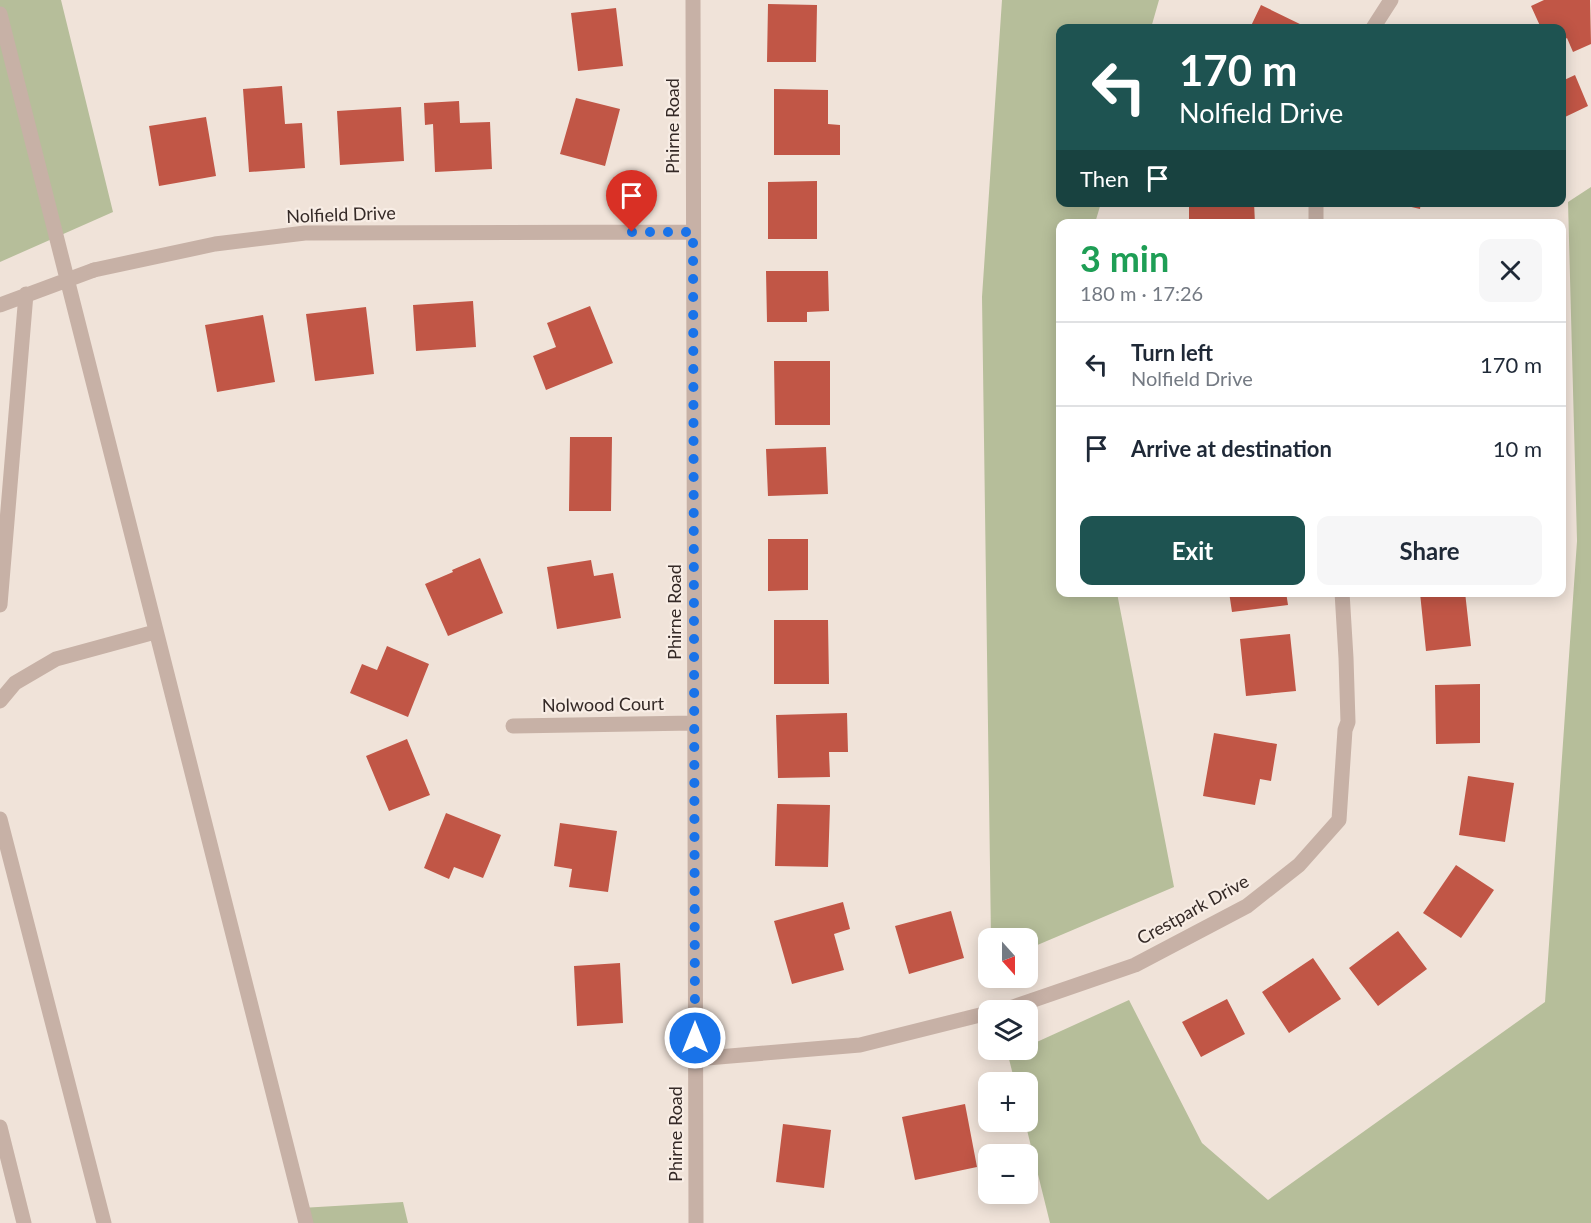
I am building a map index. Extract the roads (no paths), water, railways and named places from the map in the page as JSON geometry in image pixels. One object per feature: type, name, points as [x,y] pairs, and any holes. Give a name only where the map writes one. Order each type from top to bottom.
[{"type":"street","name":"Phirne Road","points":[[693,0],[696,1223]]},
{"type":"street","points":[[1375,24],[1390,0]]},
{"type":"street","points":[[0,14],[306,1223]]},
{"type":"street","name":"Nolfield Drive","points":[[0,305],[94,270],[215,244],[304,233],[693,232]]},
{"type":"street","points":[[0,605],[26,294]]},
{"type":"street","name":"Crestpark Drive","points":[[1033,1000],[1135,965],[1247,906],[1299,865],[1339,820],[1348,722],[1342,597]]},
{"type":"street","points":[[0,701],[15,683],[56,660],[155,632]]},
{"type":"street","name":"Nolwood Court","points":[[513,726],[694,723]]},
{"type":"street","points":[[0,819],[104,1223]]},
{"type":"street","points":[[695,1059],[860,1045],[978,1016]]},
{"type":"street","points":[[0,1127],[24,1223]]}]
